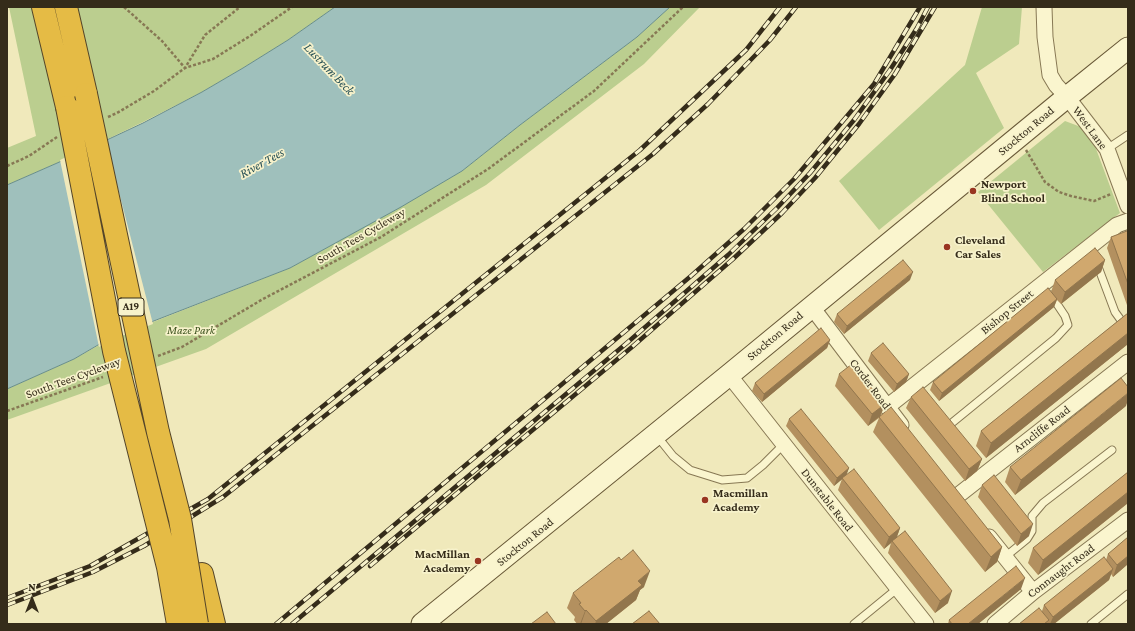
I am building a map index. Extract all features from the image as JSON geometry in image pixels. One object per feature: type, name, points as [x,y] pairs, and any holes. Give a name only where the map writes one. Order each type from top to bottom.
[{"type":"highway","name":"A19","points":[[43,7],[67,107],[114,351],[168,567],[178,624]]},
{"type":"highway","name":"A19","points":[[66,7],[88,102],[158,432],[180,519],[197,624]]},
{"type":"highway","points":[[180,519],[202,574],[214,624]]},
{"type":"main road","name":"Stockton Road","points":[[422,624],[1128,48]]},
{"type":"street","name":"West Lane","points":[[1044,7],[1045,37],[1050,75],[1056,85],[1107,149],[1128,206]]},
{"type":"street","name":"Bishop Street","points":[[887,407],[1043,283],[1092,249],[1117,225],[1128,221]]},
{"type":"street","name":"Corder Road","points":[[811,306],[910,437]]},
{"type":"street","name":"Arncliffe Road","points":[[956,497],[1128,362]]},
{"type":"street","name":"Dunstable Road","points":[[729,375],[926,624]]},
{"type":"street","points":[[947,485],[966,509]]},
{"type":"street","name":"Connaught Road","points":[[995,624],[1033,592],[1128,520]]},
{"type":"street","points":[[981,527],[1033,592]]},
{"type":"lane","points":[[1107,149],[1128,135]]},
{"type":"lane","points":[[1096,260],[1115,312],[1128,330]]},
{"type":"lane","points":[[953,422],[1056,338],[1068,325],[1065,316],[1043,283]]},
{"type":"lane","points":[[656,434],[673,456],[690,470],[722,480],[747,478],[763,465],[784,444]]},
{"type":"lane","points":[[1005,557],[1027,539],[1032,531],[1032,516],[1042,503],[1112,450]]},
{"type":"lane","points":[[854,624],[898,588]]},
{"type":"lane","points":[[1091,624],[1128,594]]},
{"type":"path","points":[[124,7],[162,41],[185,68]]},
{"type":"path","points":[[185,68],[205,34],[240,7]]},
{"type":"path","points":[[103,119],[117,114],[154,92],[185,68],[213,59],[292,7]]},
{"type":"path","name":"South Tees Cycleway","points":[[153,358],[182,347],[263,299],[381,237],[488,169],[594,91],[683,7]]},
{"type":"path","points":[[7,166],[29,156],[61,134]]},
{"type":"path","points":[[1018,138],[1045,182],[1059,192],[1094,201],[1123,190]]},
{"type":"path","name":"South Tees Cycleway","points":[[7,411],[110,374]]},
{"type":"green space","points":[[9,7],[335,7],[288,40],[202,92],[64,160],[7,185],[7,148],[36,136]]},
{"type":"green space","name":"Maze Park","points":[[670,7],[700,7],[644,64],[486,185],[206,349],[7,420],[7,389],[74,359],[110,339],[290,268],[462,171],[520,125],[637,37]]},
{"type":"green space","points":[[982,7],[1022,7],[1019,44],[976,73],[1004,128],[879,230],[839,181],[965,65]]},
{"type":"green space","points":[[1065,121],[1089,130],[1120,213],[1043,272],[978,192]]},
{"type":"water","points":[[335,7],[670,7],[637,37],[520,125],[462,171],[401,207],[290,268],[110,338],[74,359],[7,389],[7,185],[143,123],[202,92],[288,40]]},
{"type":"pier","points":[[105,138],[153,324],[111,340],[99,347],[60,160]]},
{"type":"building","points":[[1127,231],[1128,232],[1128,284],[1111,237]]},
{"type":"building","points":[[1095,248],[1105,260],[1065,292],[1055,280]]},
{"type":"building","points":[[903,260],[913,272],[847,326],[837,314]]},
{"type":"building","points":[[1048,288],[1057,299],[942,393],[933,382]]},
{"type":"building","points":[[1128,313],[1128,333],[991,443],[981,431]]},
{"type":"building","points":[[821,328],[830,340],[764,394],[755,383]]},
{"type":"building","points":[[883,343],[909,374],[897,384],[871,353]]},
{"type":"building","points":[[852,364],[885,404],[872,414],[839,374]]},
{"type":"building","points":[[1121,378],[1128,387],[1128,393],[1021,480],[1010,467]]},
{"type":"building","points":[[923,387],[982,459],[969,469],[911,397]]},
{"type":"building","points":[[891,407],[1002,547],[991,557],[879,417]]},
{"type":"building","points":[[801,409],[849,468],[837,478],[789,419]]},
{"type":"building","points":[[854,469],[900,528],[889,537],[842,478]]},
{"type":"building","points":[[1128,472],[1128,492],[1043,560],[1033,548]]},
{"type":"building","points":[[994,475],[1033,524],[1021,534],[982,485]]},
{"type":"building","points":[[905,531],[952,591],[940,601],[892,541]]},
{"type":"building","points":[[1128,537],[1128,556],[1117,565],[1108,554]]},
{"type":"building","points":[[633,550],[650,571],[638,581],[642,585],[596,621],[579,604],[581,603],[573,593],[619,557],[621,560]]},
{"type":"building","points":[[1104,557],[1113,569],[1053,617],[1044,605]]},
{"type":"building","points":[[1016,566],[1025,578],[968,624],[952,624],[949,620]]},
{"type":"building","points":[[1039,608],[1049,620],[1044,624],[1019,624]]},
{"type":"building","points":[[649,611],[660,624],[632,624]]},
{"type":"building","points":[[547,612],[556,624],[531,624]]},
{"type":"railway","points":[[7,598],[90,566],[208,499],[640,150],[746,50],[780,7]]},
{"type":"railway","points":[[7,605],[93,572],[144,546],[223,497],[653,154],[708,104],[770,40],[796,7]]},
{"type":"railway","points":[[276,624],[691,276],[744,229],[794,179],[874,84],[920,7]]},
{"type":"railway","points":[[292,624],[628,342],[728,255],[777,208],[810,173],[854,120],[890,70],[917,28],[928,7]]},
{"type":"railway","points":[[370,566],[632,347],[733,259],[782,213],[815,178],[859,124],[895,74],[935,7]]},
{"type":"place","name":"Newport Blind School","points":[[973,191]]},
{"type":"place","name":"Cleveland Car Sales","points":[[947,247]]},
{"type":"place","name":"Macmillan Academy","points":[[705,500]]},
{"type":"place","name":"MacMillan Academy","points":[[478,561]]},
{"type":"water label","name":"Lustrum Beck","points":[[329,69]]},
{"type":"water label","name":"River Tees","points":[[262,163]]}]
